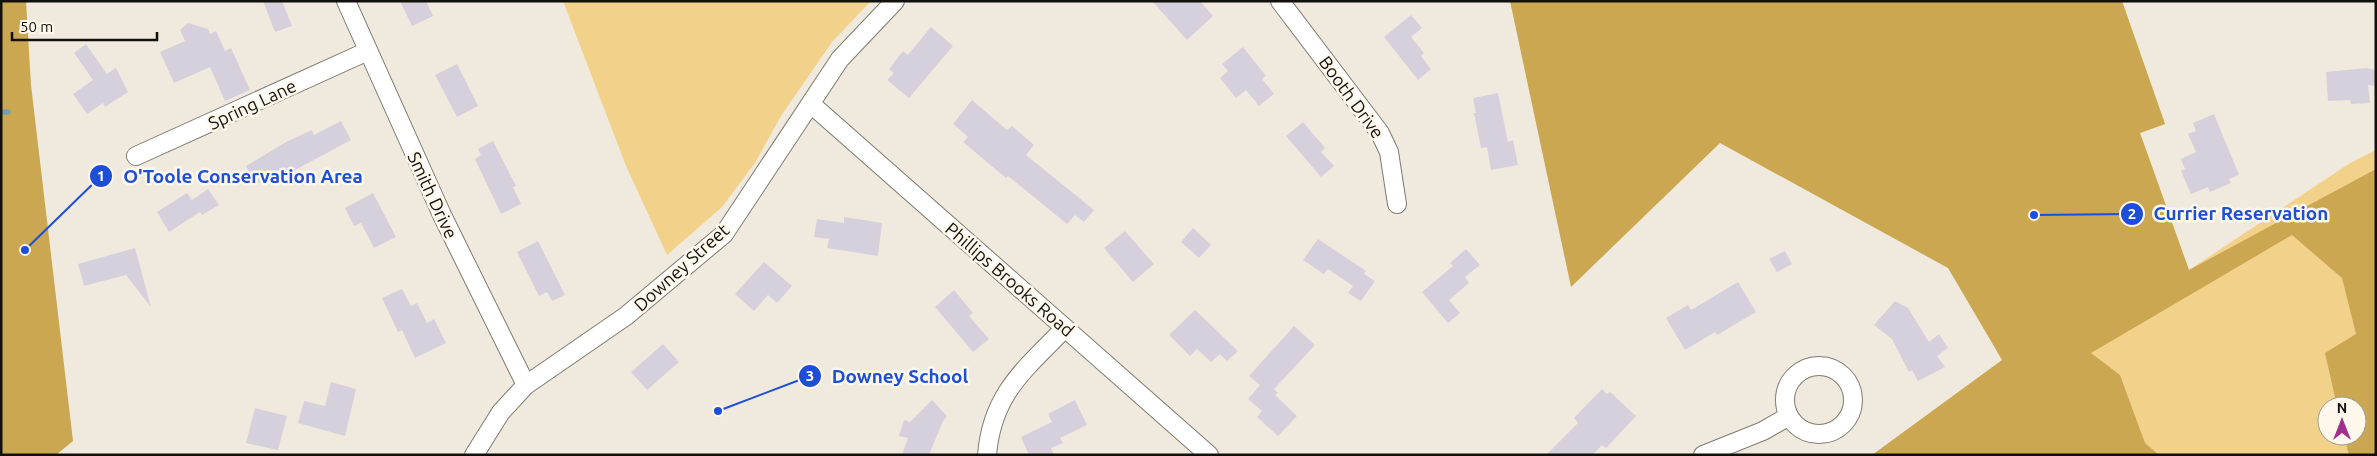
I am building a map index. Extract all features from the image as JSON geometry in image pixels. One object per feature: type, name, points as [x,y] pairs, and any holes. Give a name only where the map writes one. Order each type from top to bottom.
[{"type":"street","name":"Smith Drive","points":[[346,1],[442,215],[526,386]]},
{"type":"street","name":"Downey Street","points":[[474,455],[501,412],[526,386],[626,316],[724,234],[840,59],[895,1]]},
{"type":"street","name":"Booth Drive","points":[[1280,1],[1380,133],[1389,152],[1397,204]]},
{"type":"street","name":"Spring Lane","points":[[136,156],[368,51]]},
{"type":"street","name":"Phillips Brooks Road","points":[[811,104],[1209,455]]},
{"type":"street","points":[[988,455],[993,418],[1005,395],[1022,373],[1065,328]]},
{"type":"street","points":[[1703,455],[1763,431],[1789,416]]},
{"type":"shaded area","points":[[1,1],[26,1],[31,85],[73,441],[56,455],[1,455]]},
{"type":"shaded area","points":[[563,1],[871,1],[832,42],[781,116],[755,163],[722,207],[667,255],[626,166]]},
{"type":"shaded area","points":[[1510,1],[2122,1],[2165,124],[2140,133],[2189,270],[2350,163],[2376,150],[2376,455],[1953,455],[2034,375],[1955,262]]},
{"type":"shaded area","points":[[1510,1],[2122,1],[2165,124],[2140,133],[2189,270],[2376,169],[2376,455],[2349,455],[2347,446],[2367,446],[2367,396],[2335,396],[2325,353],[2356,334],[2342,278],[2292,235],[2091,353],[2120,375],[2145,443],[2159,455],[1872,455],[2002,360],[1948,268],[1720,143],[1571,287]]},
{"type":"building","points":[[263,1],[282,1],[292,26],[275,32]]},
{"type":"building","points":[[400,1],[426,1],[433,16],[412,26]]},
{"type":"building","points":[[1152,1],[1200,1],[1213,16],[1187,40]]},
{"type":"building","points":[[1411,15],[1422,28],[1411,37],[1424,53],[1421,56],[1431,69],[1418,80],[1384,37]]},
{"type":"building","points":[[188,23],[208,29],[210,34],[216,31],[225,51],[231,48],[250,90],[225,101],[210,67],[174,83],[160,52],[185,41],[180,30]]},
{"type":"building","points":[[931,27],[953,46],[909,98],[887,80],[894,73],[889,69],[903,51],[908,55]]},
{"type":"building","points":[[86,44],[107,74],[116,68],[128,92],[105,107],[103,103],[87,114],[73,94],[93,80],[74,53]]},
{"type":"building","points":[[1243,47],[1266,76],[1262,79],[1274,94],[1259,106],[1246,90],[1236,98],[1220,78],[1228,71],[1222,64]]},
{"type":"building","points":[[457,64],[478,106],[457,117],[435,75]]},
{"type":"building","points":[[2366,68],[2376,70],[2376,86],[2368,85],[2370,103],[2351,104],[2350,100],[2328,101],[2326,72]]},
{"type":"building","points":[[1498,93],[1508,142],[1513,140],[1518,165],[1491,170],[1487,147],[1481,148],[1473,98]]},
{"type":"building","points":[[972,100],[1007,130],[1012,126],[1034,145],[1026,155],[1094,210],[1084,222],[1075,215],[1067,224],[1008,176],[1006,178],[963,142],[968,137],[953,124]]},
{"type":"building","points":[[2214,114],[2239,175],[2229,179],[2231,183],[2210,192],[2208,187],[2191,194],[2181,171],[2185,169],[2181,159],[2196,152],[2188,134],[2196,131],[2193,123]]},
{"type":"building","points":[[341,121],[351,140],[295,170],[273,179],[272,176],[256,184],[246,166],[286,142],[312,130],[314,135]]},
{"type":"building","points":[[1303,122],[1325,148],[1321,152],[1334,166],[1321,177],[1286,136]]},
{"type":"building","points":[[493,141],[516,186],[513,187],[521,204],[501,214],[475,159],[481,155],[478,149]]},
{"type":"building","points":[[208,189],[219,205],[202,215],[200,212],[169,232],[157,212],[187,193],[192,200]]},
{"type":"building","points":[[373,193],[396,237],[374,248],[361,223],[354,226],[345,208]]},
{"type":"building","points":[[844,217],[882,223],[878,256],[827,248],[829,239],[814,237],[817,219],[844,223]]},
{"type":"building","points":[[1193,228],[1211,245],[1199,258],[1181,242]]},
{"type":"building","points":[[1125,231],[1154,264],[1133,282],[1104,248]]},
{"type":"building","points":[[1318,239],[1366,271],[1364,274],[1375,281],[1361,301],[1348,293],[1353,286],[1328,269],[1324,274],[1303,260]]},
{"type":"building","points":[[538,241],[565,295],[552,301],[547,292],[539,296],[517,252]]},
{"type":"building","points":[[135,248],[151,307],[126,275],[84,286],[78,264]]},
{"type":"building","points":[[1466,249],[1480,265],[1465,277],[1469,283],[1449,300],[1460,313],[1448,323],[1422,292],[1453,266],[1450,263]]},
{"type":"building","points":[[1785,251],[1792,264],[1777,272],[1769,259]]},
{"type":"building","points":[[764,262],[792,286],[777,303],[768,295],[754,311],[735,294]]},
{"type":"building","points":[[1738,282],[1756,312],[1717,335],[1715,332],[1685,350],[1666,318],[1688,305],[1691,310]]},
{"type":"building","points":[[402,289],[411,306],[417,303],[427,323],[434,319],[446,343],[415,358],[402,330],[398,332],[382,298]]},
{"type":"building","points":[[954,290],[973,313],[969,316],[989,339],[973,352],[935,307]]},
{"type":"building","points":[[1895,301],[1908,308],[1929,342],[1939,334],[1948,348],[1937,356],[1945,367],[1918,381],[1912,370],[1909,372],[1892,339],[1874,325]]},
{"type":"building","points":[[1195,310],[1238,351],[1227,361],[1220,354],[1211,362],[1197,349],[1190,356],[1169,335]]},
{"type":"building","points":[[1294,326],[1315,345],[1274,389],[1278,393],[1275,395],[1297,416],[1278,436],[1257,417],[1262,411],[1248,399],[1260,385],[1249,376]]},
{"type":"building","points":[[663,344],[679,362],[647,390],[631,372]]},
{"type":"building","points":[[331,382],[356,389],[345,436],[298,423],[304,401],[325,406]]},
{"type":"building","points":[[1602,389],[1607,394],[1610,392],[1636,416],[1606,448],[1602,445],[1592,455],[1546,455],[1578,423],[1574,418]]},
{"type":"building","points":[[932,400],[947,416],[943,421],[929,455],[902,455],[908,438],[899,436],[904,420],[910,422]]},
{"type":"building","points":[[1075,400],[1087,425],[1060,438],[1063,443],[1051,448],[1054,455],[1029,455],[1021,437],[1052,422],[1048,414]]},
{"type":"building","points":[[255,408],[287,416],[278,450],[246,443]]},
{"type":"waterway","points":[[1,112],[8,112]]},
{"type":"place","name":"Currier Reservation","points":[[2034,215]]},
{"type":"place","name":"O'Toole Conservation Area","points":[[25,250]]},
{"type":"place","name":"Downey School","points":[[718,411]]}]
